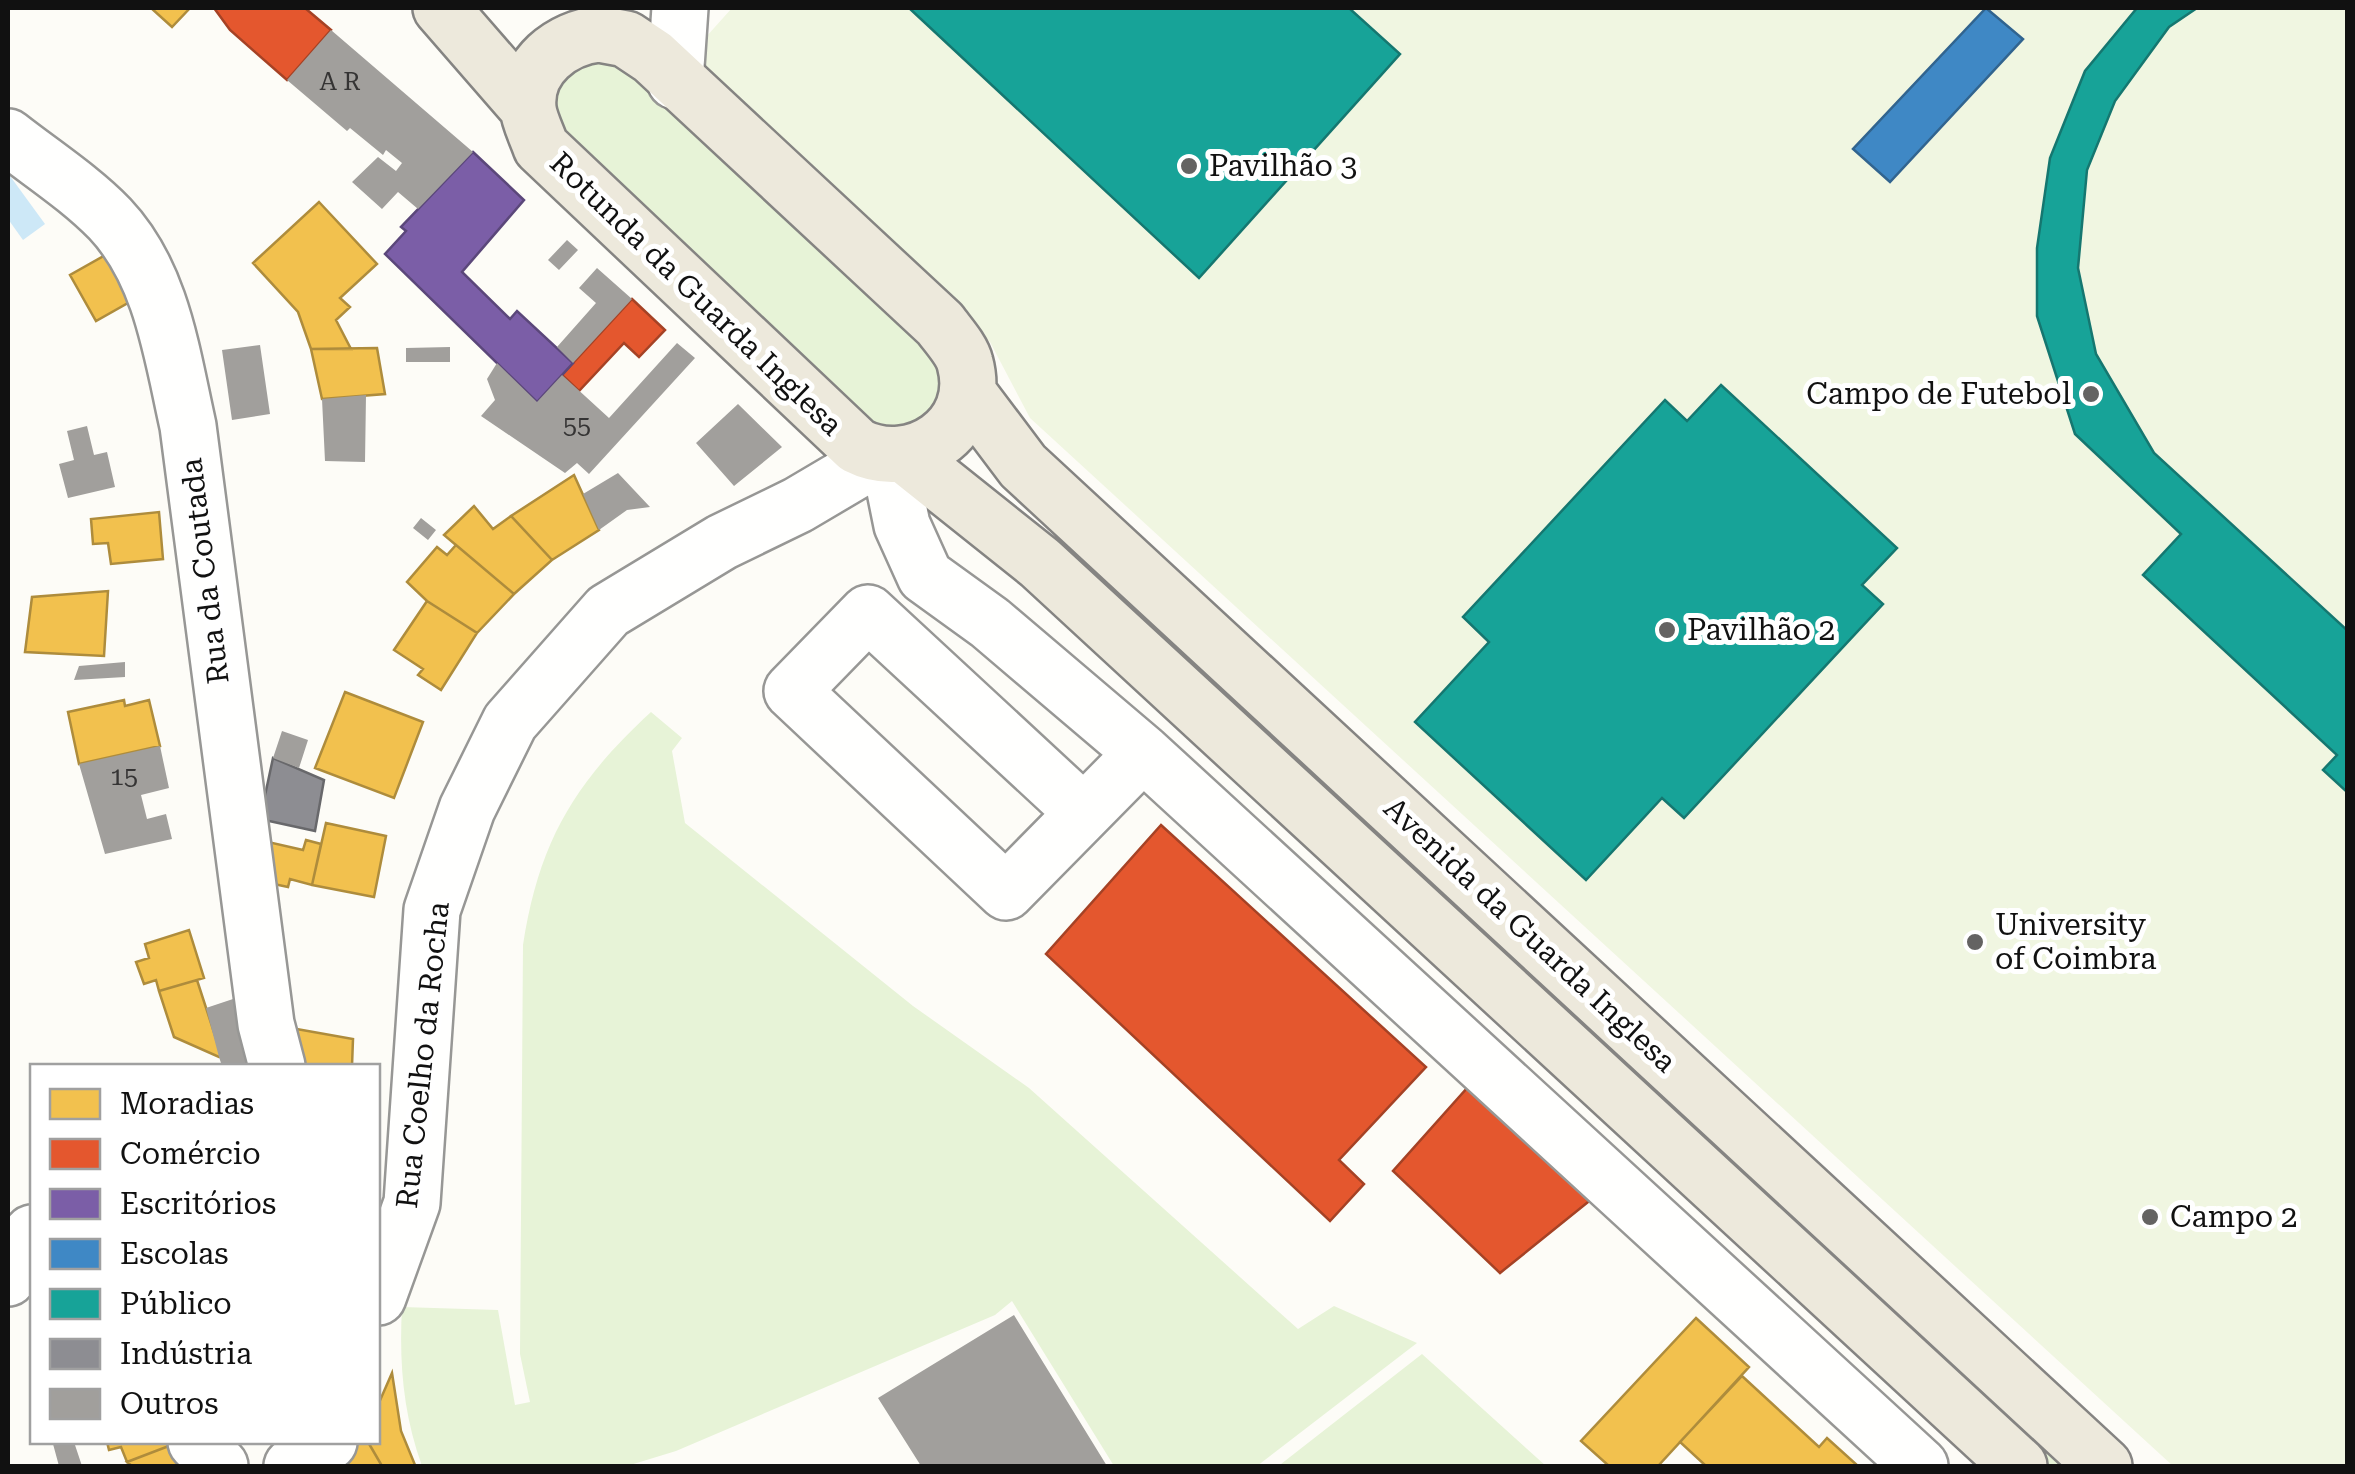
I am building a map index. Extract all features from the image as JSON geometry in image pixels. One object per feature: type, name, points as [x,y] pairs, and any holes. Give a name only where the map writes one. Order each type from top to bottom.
[{"type":"main road","points":[[440,8],[528,108]]},
{"type":"main road","points":[[528,108],[539,67],[564,43],[574,26],[626,38],[653,57],[940,324],[965,361],[968,393],[954,426],[936,444],[892,455]]},
{"type":"main road","name":"Rotunda da Guarda Inglesa","points":[[528,108],[541,147],[856,446],[892,455]]},
{"type":"main road","name":"Avenida da Guarda Inglesa","points":[[968,393],[1023,466],[2104,1466]]},
{"type":"main road","name":"Avenida da Guarda Inglesa","points":[[892,455],[1040,562],[2019,1466]]},
{"type":"street","points":[[574,26],[654,8]]},
{"type":"street","points":[[676,80],[680,8]]},
{"type":"street","name":"Rua da Coutada","points":[[8,136],[110,219],[145,266],[168,336],[188,426],[266,1024],[276,1064]]},
{"type":"street","points":[[808,496],[828,420]]},
{"type":"street","points":[[892,455],[902,525],[925,576],[990,623],[1143,753],[1554,1126],[1920,1466]]},
{"type":"street","name":"Rua Coelho da Rocha","points":[[380,1286],[395,1203],[432,910],[467,809],[510,722],[608,611],[808,496],[892,455]]},
{"type":"street","points":[[1083,812],[868,613],[792,691],[1006,892],[1143,753]]},
{"type":"street","points":[[1554,1126],[1598,1078]]},
{"type":"street","points":[[8,1278],[30,1236]]},
{"type":"street","points":[[198,1444],[220,1466]]},
{"type":"street","points":[[292,1466],[326,1444]]},
{"type":"green space","name":"University of Coimbra","points":[[732,8],[2347,8],[2347,1466],[2173,1466],[1030,418],[990,342],[701,75],[697,47]]},
{"type":"green space","points":[[595,61],[628,67],[920,335],[946,381],[932,415],[899,432],[864,422],[573,152],[552,107],[566,76]]},
{"type":"green space","points":[[1073,544],[2071,1466],[2051,1466],[1064,554]]},
{"type":"green space","points":[[651,712],[682,738],[672,751],[685,823],[913,1006],[1029,1088],[1298,1329],[1334,1306],[1417,1343],[1257,1466],[1114,1466],[1012,1301],[995,1315],[676,1451],[627,1466],[422,1466],[404,1388],[402,1307],[498,1310],[515,1405],[530,1402],[520,1354],[523,945],[539,875],[564,816],[601,763]]},
{"type":"green space","points":[[1422,1354],[1546,1466],[1277,1466],[1281,1464]]},
{"type":"water","points":[[10,176],[45,224],[23,240],[8,219]]},
{"type":"building: Moradias","points":[[151,8],[190,8],[172,27]]},
{"type":"building: Moradias","points":[[319,202],[377,264],[340,298],[350,307],[336,320],[351,349],[311,349],[298,312],[253,263]]},
{"type":"building: Moradias","points":[[116,249],[142,295],[96,321],[70,275]]},
{"type":"building: Moradias","points":[[377,348],[385,394],[322,399],[311,349]]},
{"type":"building: Moradias","points":[[574,475],[599,530],[552,560],[511,516]]},
{"type":"building: Moradias","points":[[474,506],[493,529],[511,516],[552,560],[514,594],[444,535]]},
{"type":"building: Moradias","points":[[159,512],[163,559],[111,564],[108,543],[93,544],[91,519]]},
{"type":"building: Moradias","points":[[456,545],[514,594],[477,633],[427,601],[407,582],[437,547],[447,555]]},
{"type":"building: Moradias","points":[[108,591],[104,656],[25,652],[32,597]]},
{"type":"building: Moradias","points":[[427,601],[477,633],[441,690],[418,675],[423,669],[394,650]]},
{"type":"building: Moradias","points":[[345,692],[423,722],[394,798],[315,768]]},
{"type":"building: Moradias","points":[[124,700],[125,706],[149,700],[160,746],[79,764],[68,712]]},
{"type":"building: Moradias","points":[[326,823],[386,836],[374,897],[312,885]]},
{"type":"building: Moradias","points":[[306,840],[321,844],[312,885],[290,879],[288,887],[269,883],[264,841],[303,850]]},
{"type":"building: Moradias","points":[[189,930],[204,978],[159,991],[156,980],[144,984],[136,962],[149,958],[145,944]]},
{"type":"building: Moradias","points":[[197,980],[222,1057],[174,1037],[159,991]]},
{"type":"building: Moradias","points":[[291,1028],[353,1039],[352,1064],[299,1064]]},
{"type":"building: Moradias","points":[[1696,1318],[1749,1367],[1658,1466],[1609,1466],[1581,1441]]},
{"type":"building: Moradias","points":[[392,1373],[401,1431],[415,1465],[382,1466],[369,1444],[380,1444],[380,1400]]},
{"type":"building: Moradias","points":[[1742,1376],[1819,1447],[1827,1438],[1858,1466],[1706,1466],[1680,1442]]},
{"type":"building: Moradias","points":[[108,1444],[174,1444],[127,1462],[121,1447],[109,1450]]},
{"type":"building: Moradias","points":[[174,1444],[196,1466],[132,1466],[127,1462]]},
{"type":"building: Moradias","points":[[353,1444],[369,1444],[382,1466],[329,1466]]},
{"type":"building: Comércio","points":[[214,8],[305,8],[331,30],[287,80],[230,30]]},
{"type":"building: Comércio","points":[[632,299],[665,330],[639,357],[624,343],[579,391],[562,375]]},
{"type":"building: Comércio","points":[[1161,825],[1426,1067],[1339,1160],[1364,1184],[1330,1221],[1046,954]]},
{"type":"building: Comércio","points":[[1468,1087],[1598,1194],[1500,1273],[1393,1171]]},
{"type":"building: Escritórios","points":[[473,152],[524,200],[462,272],[510,319],[517,311],[573,363],[537,402],[385,254],[406,231],[401,227]]},
{"type":"building: Escolas","points":[[1986,8],[2023,39],[1890,182],[1853,149]]},
{"type":"building: Público","name":"Pavilhão 3","points":[[909,8],[1349,8],[1400,54],[1199,278]]},
{"type":"building: Público","name":"Campo de Futebol","points":[[2137,8],[2197,8],[2169,27],[2115,101],[2087,170],[2078,268],[2096,354],[2154,453],[2348,631],[2348,793],[2323,770],[2337,755],[2143,575],[2181,534],[2075,434],[2037,316],[2037,248],[2050,158],[2085,71]]},
{"type":"building: Público","name":"Pavilhão 2","points":[[1721,385],[1897,548],[1862,585],[1883,604],[1684,818],[1662,798],[1586,880],[1415,722],[1489,642],[1463,617],[1665,400],[1687,421]]},
{"type":"building: Indústria","points":[[273,758],[324,780],[315,831],[260,819]]},
{"type":"building: Outros","points":[[331,30],[473,152],[418,209],[398,192],[382,209],[352,182],[378,157],[396,171],[402,163],[386,150],[383,155],[350,128],[347,131],[287,80]]},
{"type":"building: Outros","points":[[567,240],[578,250],[559,270],[548,260]]},
{"type":"building: Outros","points":[[597,268],[632,299],[573,363],[557,347],[596,303],[579,288]]},
{"type":"building: Outros","points":[[677,343],[695,358],[589,474],[577,463],[565,473],[481,416],[495,400],[487,379],[497,363],[537,402],[562,375],[609,418]]},
{"type":"building: Outros","points":[[260,345],[270,414],[232,420],[222,350]]},
{"type":"building: Outros","points":[[450,347],[450,362],[406,362],[406,348]]},
{"type":"building: Outros","points":[[366,395],[365,462],[325,461],[322,399]]},
{"type":"building: Outros","points":[[738,404],[782,447],[734,486],[696,443]]},
{"type":"building: Outros","points":[[87,426],[94,455],[107,452],[115,487],[68,498],[59,464],[74,460],[67,431]]},
{"type":"building: Outros","points":[[618,473],[650,507],[627,510],[599,530],[583,494]]},
{"type":"building: Outros","points":[[421,518],[436,530],[428,540],[413,528]]},
{"type":"building: Outros","points":[[125,662],[125,677],[74,680],[79,666]]},
{"type":"building: Outros","points":[[282,731],[308,740],[299,768],[273,758]]},
{"type":"building: Outros","points":[[160,746],[169,788],[141,795],[147,819],[166,814],[172,839],[105,854],[79,764]]},
{"type":"building: Outros","points":[[233,999],[252,1064],[221,1064],[206,1008]]},
{"type":"building: Outros","points":[[1014,1315],[1107,1466],[921,1466],[878,1398]]},
{"type":"building: Outros","points":[[53,1444],[75,1444],[82,1466],[59,1466]]},
{"type":"place","name":"Pavilhão 3","points":[[1189,166]]},
{"type":"place","name":"Campo de Futebol","points":[[2091,394]]},
{"type":"place","name":"Pavilhão 2","points":[[1667,630]]},
{"type":"place","name":"University of Coimbra","points":[[1975,942]]},
{"type":"place","name":"Campo 2","points":[[2150,1217]]}]
